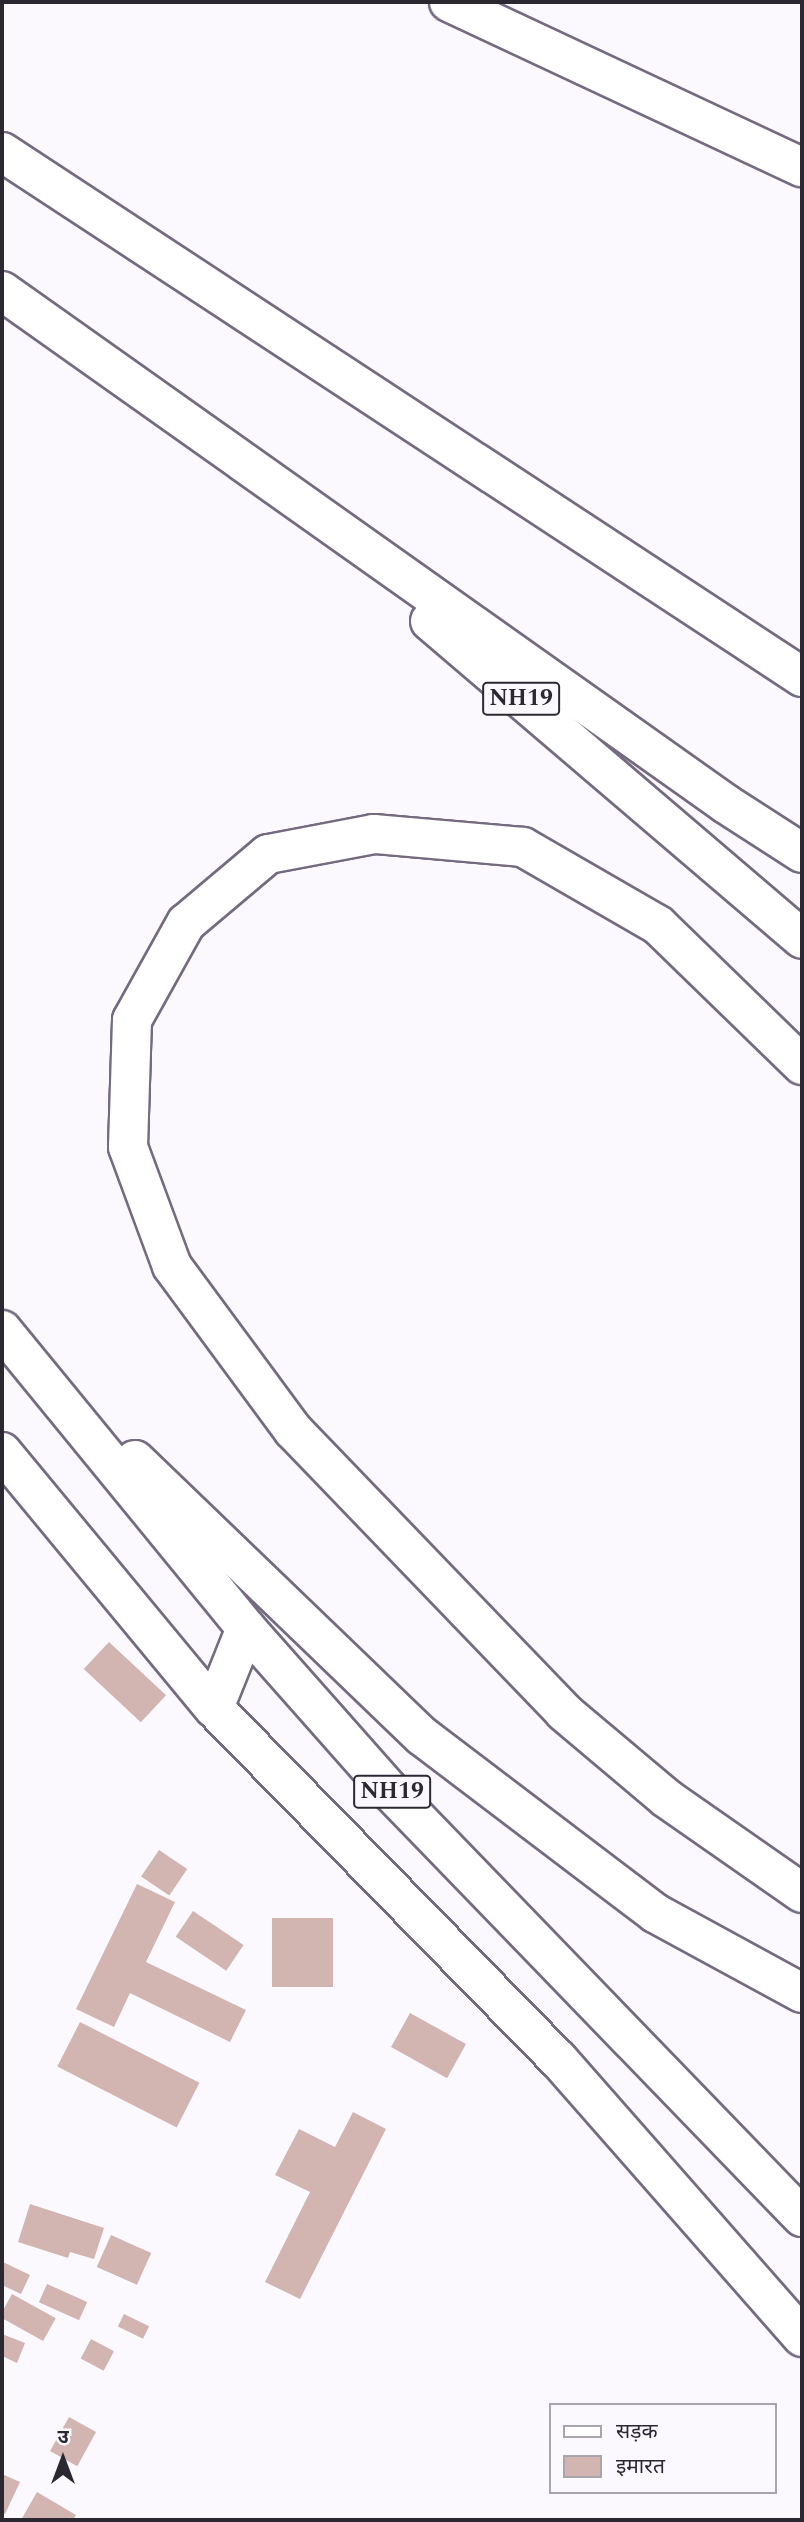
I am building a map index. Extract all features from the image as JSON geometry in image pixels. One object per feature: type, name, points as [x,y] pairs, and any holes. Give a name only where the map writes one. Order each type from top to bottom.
[{"type":"main road","points":[[449,2],[802,167]]},
{"type":"main road","points":[[2,152],[802,677]]},
{"type":"main road","name":"NH19","points":[[2,291],[726,804],[802,853]]},
{"type":"main road","name":"NH19","points":[[239,458],[802,939]]},
{"type":"main road","points":[[802,1065],[658,925],[523,847],[374,834],[268,853],[186,923],[132,1020],[128,1147],[172,1266],[293,1430],[564,1712],[666,1798],[802,1893]]},
{"type":"main road","name":"NH19","points":[[6,1335],[246,1628],[392,1793],[802,2217]]},
{"type":"main road","name":"NH19","points":[[6,1335],[422,1736],[655,1913],[802,1993]]},
{"type":"main road","points":[[2,1452],[214,1708],[558,2059],[802,2337]]},
{"type":"main road","points":[[214,1708],[246,1628]]},
{"type":"building","points":[[109,1642],[166,1695],[141,1722],[84,1669]]},
{"type":"building","points":[[159,1850],[187,1869],[169,1896],[141,1877]]},
{"type":"building","points":[[137,1884],[175,1902],[146,1962],[246,2010],[230,2042],[130,1993],[114,2027],[76,2009]]},
{"type":"building","points":[[193,1911],[244,1945],[226,1971],[176,1937]]},
{"type":"building","points":[[272,1918],[333,1918],[333,1987],[272,1987]]},
{"type":"building","points":[[410,2013],[466,2044],[447,2078],[391,2047]]},
{"type":"building","points":[[80,2022],[199,2083],[177,2127],[57,2067]]},
{"type":"building","points":[[353,2112],[386,2129],[300,2299],[265,2282],[310,2192],[275,2175],[299,2129],[335,2147]]},
{"type":"building","points":[[30,2204],[104,2228],[94,2259],[70,2252],[68,2258],[18,2242]]},
{"type":"building","points":[[111,2235],[151,2253],[137,2285],[97,2267]]},
{"type":"building","points":[[3,2262],[30,2275],[21,2294],[2,2285]]},
{"type":"building","points":[[47,2284],[87,2302],[79,2320],[39,2302]]},
{"type":"building","points":[[12,2294],[56,2318],[43,2341],[2,2318],[2,2312]]},
{"type":"building","points":[[124,2314],[149,2326],[143,2339],[118,2327]]},
{"type":"building","points":[[2,2334],[25,2343],[17,2363],[2,2356]]},
{"type":"building","points":[[91,2339],[114,2351],[104,2371],[81,2358]]},
{"type":"building","points":[[69,2417],[96,2432],[77,2466],[50,2451]]},
{"type":"building","points":[[2,2474],[20,2482],[5,2514],[2,2512]]},
{"type":"building","points":[[37,2492],[76,2515],[73,2520],[21,2520]]}]
